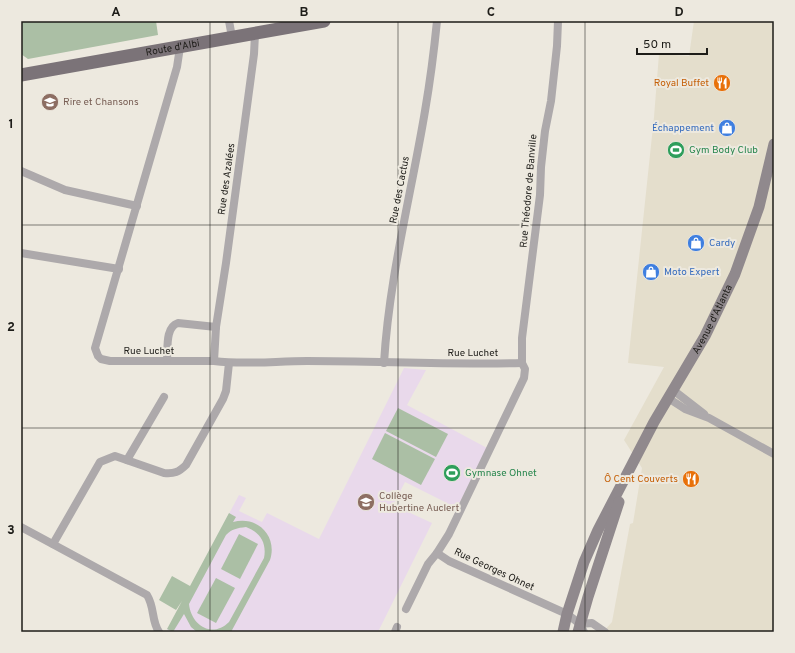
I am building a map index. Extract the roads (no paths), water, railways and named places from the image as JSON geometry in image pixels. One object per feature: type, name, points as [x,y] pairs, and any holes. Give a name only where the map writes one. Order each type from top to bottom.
[{"type":"main road","name":"Route d'Albi","points":[[21,75],[324,21]]},
{"type":"main road","name":"Avenue d'Atlanta","points":[[563,632],[567,614],[587,556],[598,530],[622,482],[670,394],[705,336],[735,274],[759,208],[774,144]]},
{"type":"main road","name":"Avenue d'Atlanta","points":[[581,629],[620,499],[622,482]]},
{"type":"street","points":[[229,21],[232,37]]},
{"type":"street","name":"Rue des Cactus","points":[[384,363],[396,269],[425,111],[437,21]]},
{"type":"street","name":"Rue Théodore de Banville","points":[[522,364],[522,338],[540,195],[543,146],[551,101],[558,21]]},
{"type":"street","name":"Rue des Azalées","points":[[214,361],[216,327],[254,54],[255,34]]},
{"type":"street","name":"Rue Luchet","points":[[180,47],[177,67],[95,348],[98,356],[104,360],[110,361],[168,360],[214,361],[229,363],[308,361],[522,364]]},
{"type":"street","points":[[21,171],[65,190],[137,206]]},
{"type":"street","points":[[21,253],[119,269]]},
{"type":"street","points":[[168,360],[170,330],[174,325],[178,323],[216,327]]},
{"type":"street","points":[[53,544],[100,462],[115,456],[164,473],[172,474],[179,471],[186,465],[224,399],[229,363]]},
{"type":"street","name":"Rue Georges Ohnet","points":[[522,364],[525,369],[524,378],[450,534],[437,553],[449,561],[567,614],[581,629],[592,623],[605,632]]},
{"type":"street","points":[[670,394],[685,409],[709,418],[774,454]]},
{"type":"street","points":[[127,460],[164,397]]},
{"type":"street","points":[[21,526],[147,595],[151,602],[154,620],[159,632]]},
{"type":"street","points":[[406,609],[428,564],[437,553]]},
{"type":"place","name":"Royal Buffet","points":[[722,83]]},
{"type":"place","name":"Rire et Chansons","points":[[50,102]]},
{"type":"place","name":"Échappement","points":[[727,128]]},
{"type":"place","name":"Gym Body Club","points":[[676,150]]},
{"type":"place","name":"Cardy","points":[[696,243]]},
{"type":"place","name":"Moto Expert","points":[[651,272]]},
{"type":"place","name":"Gymnase Ohnet","points":[[452,473]]},
{"type":"place","name":"Ô Cent Couverts","points":[[691,479]]},
{"type":"place","name":"Collège Hubertine Auclert","points":[[366,502]]}]
